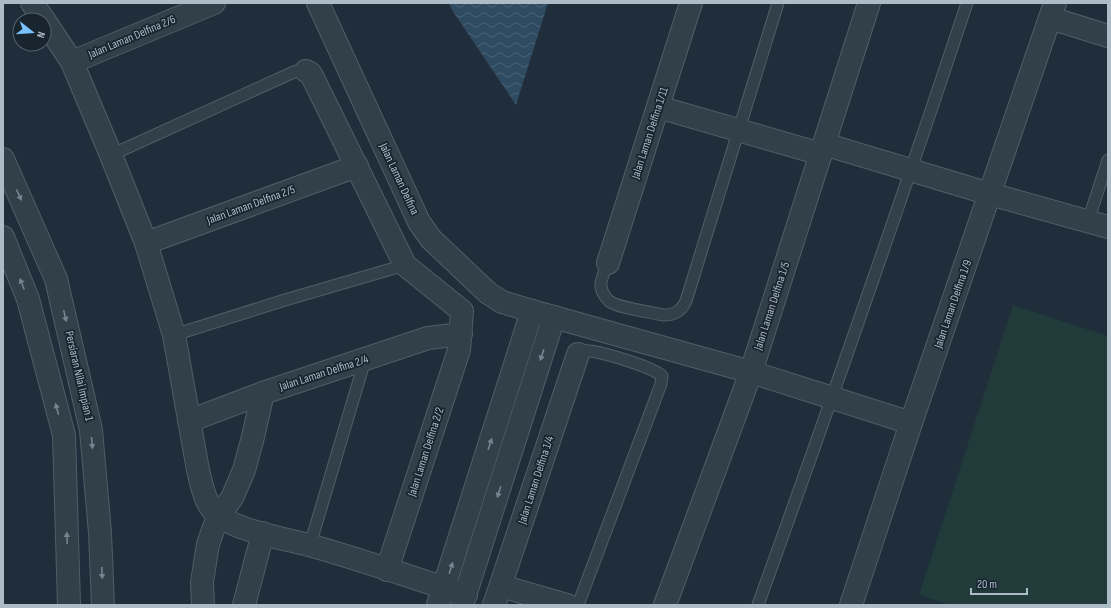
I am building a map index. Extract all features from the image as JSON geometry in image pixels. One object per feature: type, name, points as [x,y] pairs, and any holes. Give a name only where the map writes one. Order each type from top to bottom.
[{"type":"street","points":[[32,3],[38,12]]},
{"type":"street","name":"Jalan Laman Delfina 2/6","points":[[72,62],[214,3]]},
{"type":"street","name":"Jalan Laman Delfina","points":[[318,3],[419,222],[431,239],[488,293],[502,302],[554,318],[751,372],[911,423]]},
{"type":"street","name":"Jalan Laman Delfina 1/11","points":[[608,264],[691,3]]},
{"type":"street","name":"Jalan Laman Delfina 1/5","points":[[665,605],[751,372],[869,3]]},
{"type":"street","points":[[1052,10],[1108,36]]},
{"type":"street","name":"Jalan Laman Delfina 1/9","points":[[851,605],[911,423],[1052,10]]},
{"type":"street","points":[[52,32],[72,62],[146,243],[174,335],[189,421],[204,492],[210,505],[218,516],[243,527],[387,570],[441,597],[464,600],[554,318]]},
{"type":"street","points":[[306,71],[313,78],[405,266]]},
{"type":"street","points":[[658,107],[738,130],[912,171],[1098,224]]},
{"type":"street","name":"Persiaran Nilai Impian 1","points":[[3,160],[56,279],[91,430],[100,533],[103,605]]},
{"type":"street","name":"Jalan Laman Delfina 2/5","points":[[146,243],[357,166]]},
{"type":"street","points":[[3,237],[28,299],[64,435],[69,605]]},
{"type":"street","name":"Jalan Laman Delfina 2/2","points":[[387,570],[455,363],[459,350],[461,334],[462,311],[405,266]]},
{"type":"street","points":[[441,597],[532,311]]},
{"type":"street","name":"Jalan Laman Delfina 2/4","points":[[189,421],[263,393],[428,338],[461,334]]},
{"type":"street","name":"Jalan Laman Delfina 1/4","points":[[498,596],[578,354]]},
{"type":"street","points":[[203,605],[202,582],[208,544],[218,516],[232,498],[244,470],[263,393]]},
{"type":"street","points":[[244,605],[264,533]]},
{"type":"street","points":[[498,596],[567,605]]},
{"type":"lane","points":[[608,264],[602,278],[601,287],[603,295],[609,301],[663,315],[670,315],[682,308],[686,301],[778,3]]},
{"type":"lane","points":[[758,605],[833,398],[912,171],[967,3]]},
{"type":"lane","points":[[111,155],[296,71],[306,71]]},
{"type":"lane","points":[[1098,224],[1108,160]]},
{"type":"lane","points":[[174,335],[285,300],[405,266]]},
{"type":"lane","points":[[578,354],[584,351],[598,352],[658,372],[662,376],[661,384],[578,605]]},
{"type":"lane","points":[[310,546],[365,360]]},
{"type":"green space","points":[[1013,305],[1108,336],[1108,605],[951,605],[919,595]]},
{"type":"water","points":[[449,3],[548,3],[516,105],[452,10]]}]
